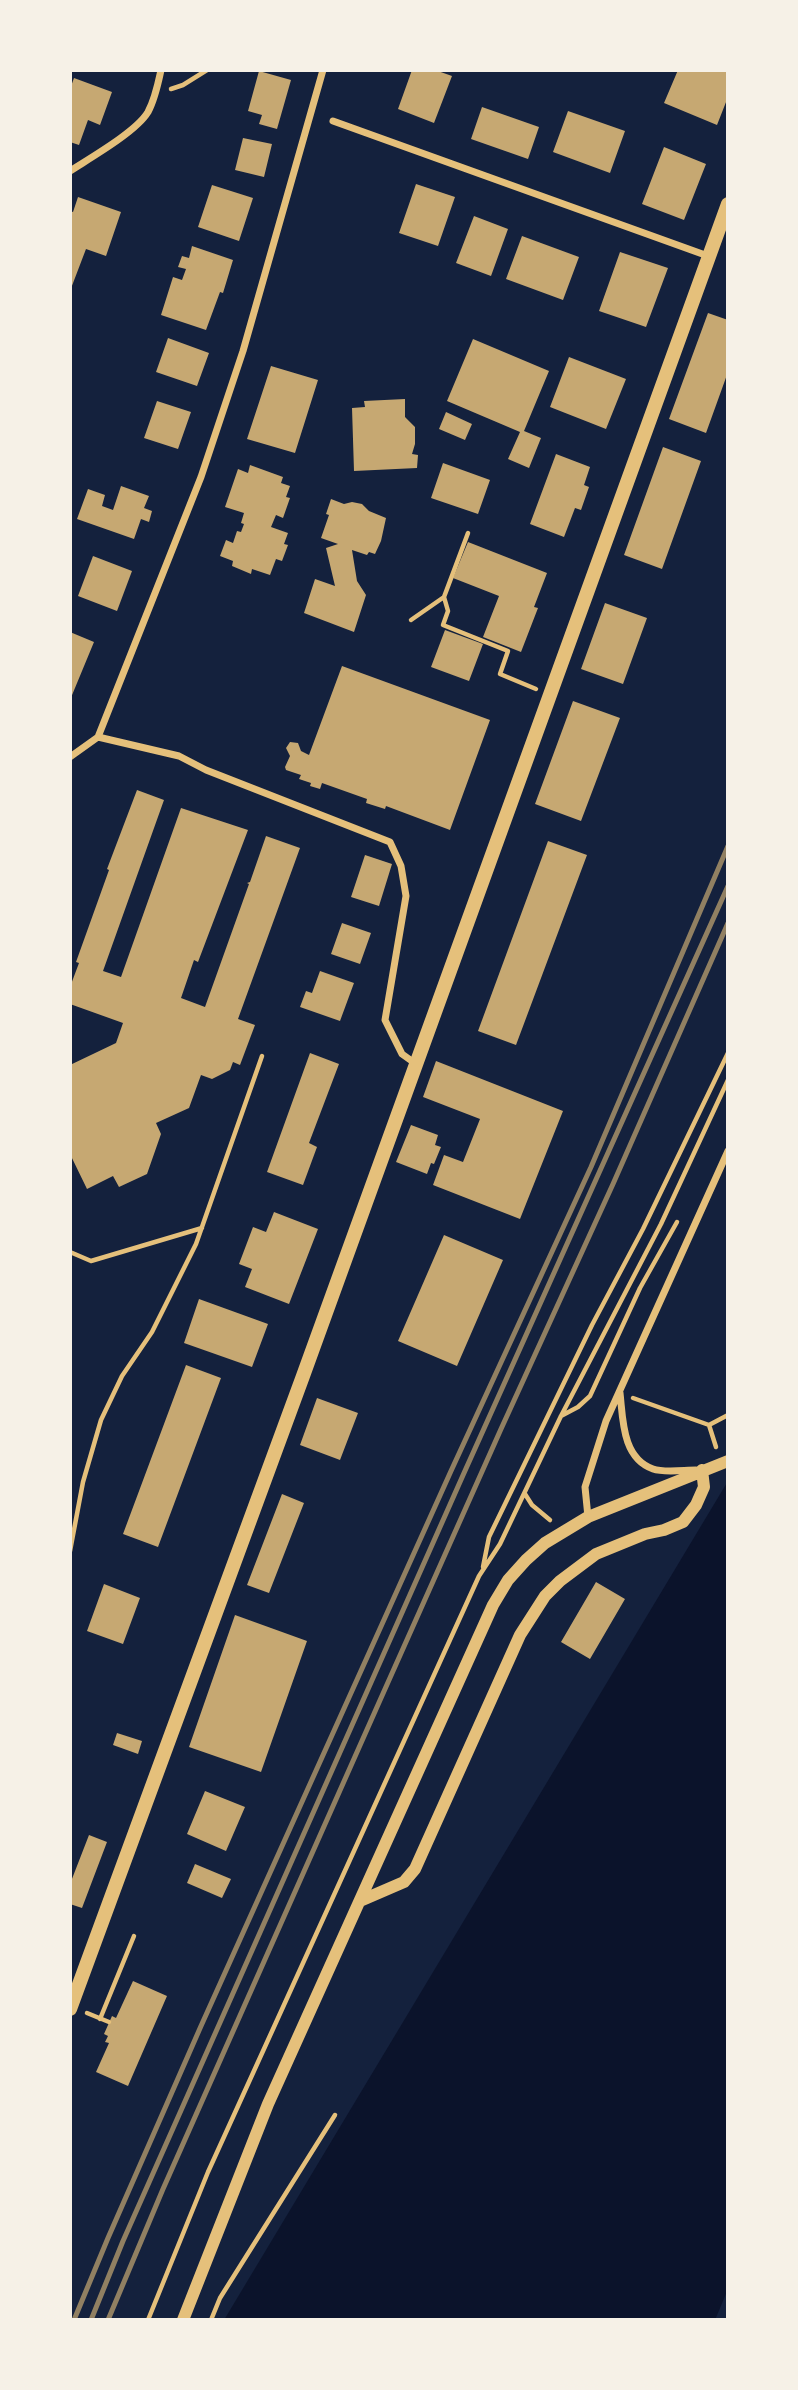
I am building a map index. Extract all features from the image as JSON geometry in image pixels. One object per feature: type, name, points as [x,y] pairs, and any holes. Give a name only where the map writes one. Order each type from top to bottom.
[{"type":"main road","points":[[70,2009],[728,204]]},
{"type":"street","points":[[70,171],[137,124],[148,112],[161,70]]},
{"type":"street","points":[[70,757],[98,737],[205,464],[243,351],[324,70]]},
{"type":"street","points":[[333,121],[708,256]]},
{"type":"street","points":[[98,737],[179,756],[206,770],[390,842],[401,866],[406,896],[386,1020],[402,1054],[416,1064]]},
{"type":"street","points":[[588,1517],[585,1487],[606,1421],[728,1151]]},
{"type":"street","points":[[620,1392],[627,1444],[638,1460],[653,1469],[702,1470]]},
{"type":"street","points":[[183,2320],[268,2104],[493,1605],[508,1580],[545,1543],[588,1517],[724,1462]]},
{"type":"street","points":[[360,1901],[404,1882],[415,1869],[520,1634],[545,1597],[560,1581],[596,1554],[684,1521],[705,1487],[702,1470]]},
{"type":"path","points":[[158,86],[170,89],[183,85],[207,70]]},
{"type":"path","points":[[411,620],[444,597],[468,533]]},
{"type":"path","points":[[444,597],[448,611],[443,625],[508,651],[500,674],[515,680]]},
{"type":"path","points":[[148,2320],[208,2172],[482,1569],[489,1537],[728,1053]]},
{"type":"path","points":[[70,1551],[83,1482],[101,1420],[122,1376],[152,1332],[182,1276],[202,1228],[262,1056]]},
{"type":"path","points":[[482,1569],[500,1545],[561,1416],[661,1224],[728,1080]]},
{"type":"path","points":[[561,1416],[578,1407],[590,1396],[617,1336],[679,1218]]},
{"type":"path","points":[[70,1252],[91,1261],[202,1228]]},
{"type":"path","points":[[620,1392],[709,1425],[724,1462]]},
{"type":"path","points":[[709,1425],[728,1415]]},
{"type":"path","points":[[524,1493],[540,1512],[567,1530]]},
{"type":"path","points":[[100,2019],[134,1936]]},
{"type":"path","points":[[211,2320],[220,2298],[335,2115]]},
{"type":"water","points":[[728,1481],[728,2289],[715,2320],[224,2320]]},
{"type":"building","points":[[412,70],[435,70],[452,76],[434,123],[398,109]]},
{"type":"building","points":[[678,70],[728,70],[728,97],[717,125],[664,103]]},
{"type":"building","points":[[259,71],[291,80],[277,129],[259,124],[262,115],[248,111]]},
{"type":"building","points":[[74,78],[112,92],[100,125],[88,120],[79,145],[70,142],[70,89]]},
{"type":"building","points":[[482,107],[539,127],[528,159],[471,139]]},
{"type":"building","points":[[568,111],[625,131],[610,173],[553,152]]},
{"type":"building","points":[[243,138],[272,144],[264,177],[235,170]]},
{"type":"building","points":[[664,147],[706,164],[684,220],[642,204]]},
{"type":"building","points":[[416,184],[455,197],[438,246],[399,233]]},
{"type":"building","points":[[212,185],[253,198],[239,241],[198,227]]},
{"type":"building","points":[[78,197],[121,212],[106,256],[86,249],[70,291],[70,211],[73,212]]},
{"type":"building","points":[[474,216],[508,229],[491,276],[456,263]]},
{"type":"building","points":[[522,236],[579,257],[563,300],[506,279]]},
{"type":"building","points":[[192,246],[233,260],[223,293],[220,292],[206,330],[161,315],[173,277],[182,280],[186,269],[178,267],[182,256],[189,258]]},
{"type":"building","points":[[620,252],[668,268],[646,327],[599,311]]},
{"type":"building","points":[[708,313],[728,320],[728,372],[706,433],[669,419]]},
{"type":"building","points":[[168,338],[209,353],[197,386],[156,372]]},
{"type":"building","points":[[473,339],[549,371],[524,431],[541,438],[529,468],[508,459],[520,432],[447,401]]},
{"type":"building","points":[[569,357],[626,379],[606,429],[550,407]]},
{"type":"building","points":[[271,366],[318,380],[295,453],[247,439]]},
{"type":"building","points":[[405,399],[405,417],[415,427],[412,454],[418,455],[417,468],[354,471],[352,408],[365,407],[364,401]]},
{"type":"building","points":[[157,401],[191,412],[178,449],[144,438]]},
{"type":"building","points":[[446,412],[472,424],[465,440],[439,429]]},
{"type":"building","points":[[663,447],[701,461],[662,569],[624,555]]},
{"type":"building","points":[[556,454],[590,467],[584,485],[589,487],[581,510],[575,508],[564,537],[530,524]]},
{"type":"building","points":[[443,463],[490,480],[478,514],[431,498]]},
{"type":"building","points":[[250,465],[283,477],[281,483],[290,486],[286,497],[290,498],[283,518],[276,515],[271,527],[288,533],[284,544],[288,545],[282,561],[276,559],[270,575],[252,569],[251,574],[232,566],[233,561],[220,556],[226,540],[233,543],[237,531],[241,532],[244,524],[241,523],[244,513],[225,507],[238,469],[248,473]]},
{"type":"building","points":[[121,486],[149,496],[144,508],[152,511],[149,522],[141,519],[134,539],[77,519],[88,489],[105,495],[102,506],[113,510]]},
{"type":"building","points":[[331,499],[344,504],[362,504],[369,511],[386,518],[375,554],[369,552],[367,555],[352,550],[357,581],[366,595],[354,632],[304,613],[315,579],[335,586],[326,548],[338,544],[321,538]]},
{"type":"building","points":[[468,542],[547,573],[534,607],[538,608],[521,652],[483,637],[499,596],[453,578]]},
{"type":"building","points":[[93,556],[132,571],[117,611],[78,596]]},
{"type":"building","points":[[605,603],[647,618],[623,684],[581,669]]},
{"type":"building","points":[[445,630],[483,644],[469,681],[431,667]]},
{"type":"building","points":[[70,632],[94,642],[70,700]]},
{"type":"building","points":[[342,666],[490,720],[450,830],[386,806],[385,809],[366,803],[367,799],[322,783],[320,789],[310,786],[311,783],[299,779],[301,775],[286,770],[290,756],[286,748],[290,742],[298,743],[301,751],[309,755]]},
{"type":"building","points":[[573,701],[620,718],[581,821],[535,804]]},
{"type":"building","points":[[137,790],[164,800],[103,971],[121,977],[181,808],[248,830],[198,962],[194,960],[181,998],[205,1007],[249,884],[247,883],[250,882],[266,836],[300,848],[238,1019],[255,1025],[240,1065],[233,1062],[230,1070],[212,1079],[201,1075],[189,1108],[156,1123],[161,1134],[147,1174],[119,1187],[113,1176],[87,1189],[70,1154],[70,1065],[116,1043],[123,1023],[70,1004],[70,987],[79,963],[76,962],[109,870],[107,869]]},
{"type":"building","points":[[548,841],[587,855],[516,1045],[478,1031]]},
{"type":"building","points":[[365,855],[392,864],[379,906],[351,897]]},
{"type":"building","points":[[342,923],[371,933],[360,964],[331,954]]},
{"type":"building","points":[[320,971],[354,983],[340,1021],[300,1007],[306,991],[312,993]]},
{"type":"building","points":[[310,1053],[339,1064],[309,1143],[317,1147],[303,1185],[267,1172]]},
{"type":"building","points":[[436,1061],[563,1111],[520,1219],[433,1185],[444,1155],[463,1162],[480,1119],[423,1097]]},
{"type":"building","points":[[411,1125],[438,1135],[435,1145],[441,1147],[427,1174],[396,1162]]},
{"type":"building","points":[[274,1212],[318,1229],[289,1304],[245,1287],[252,1269],[239,1264],[253,1227],[266,1232]]},
{"type":"building","points":[[444,1235],[503,1260],[457,1366],[398,1341]]},
{"type":"building","points":[[199,1299],[268,1324],[252,1367],[184,1343]]},
{"type":"building","points":[[186,1365],[221,1378],[158,1547],[123,1534]]},
{"type":"building","points":[[317,1398],[358,1413],[340,1460],[300,1445]]},
{"type":"building","points":[[282,1494],[304,1503],[269,1593],[247,1585]]},
{"type":"building","points":[[596,1582],[625,1599],[590,1659],[561,1642]]},
{"type":"building","points":[[104,1584],[140,1598],[123,1644],[87,1631]]},
{"type":"building","points":[[235,1615],[307,1641],[261,1772],[189,1747]]},
{"type":"building","points":[[117,1733],[142,1741],[138,1754],[113,1745]]},
{"type":"building","points":[[205,1791],[245,1807],[226,1851],[187,1834]]},
{"type":"building","points":[[89,1835],[107,1842],[82,1908],[70,1904],[70,1884]]},
{"type":"building","points":[[195,1864],[231,1879],[222,1898],[187,1883]]},
{"type":"building","points":[[133,1981],[167,1996],[128,2086],[96,2072],[109,2043],[105,2042],[108,2036],[104,2034],[112,2016],[116,2018]]},
{"type":"railway","points":[[74,2320],[201,2026],[591,1167],[728,846]]},
{"type":"railway","points":[[91,2320],[123,2241],[464,1473],[728,886]]},
{"type":"railway","points":[[108,2320],[163,2189],[728,923]]}]
